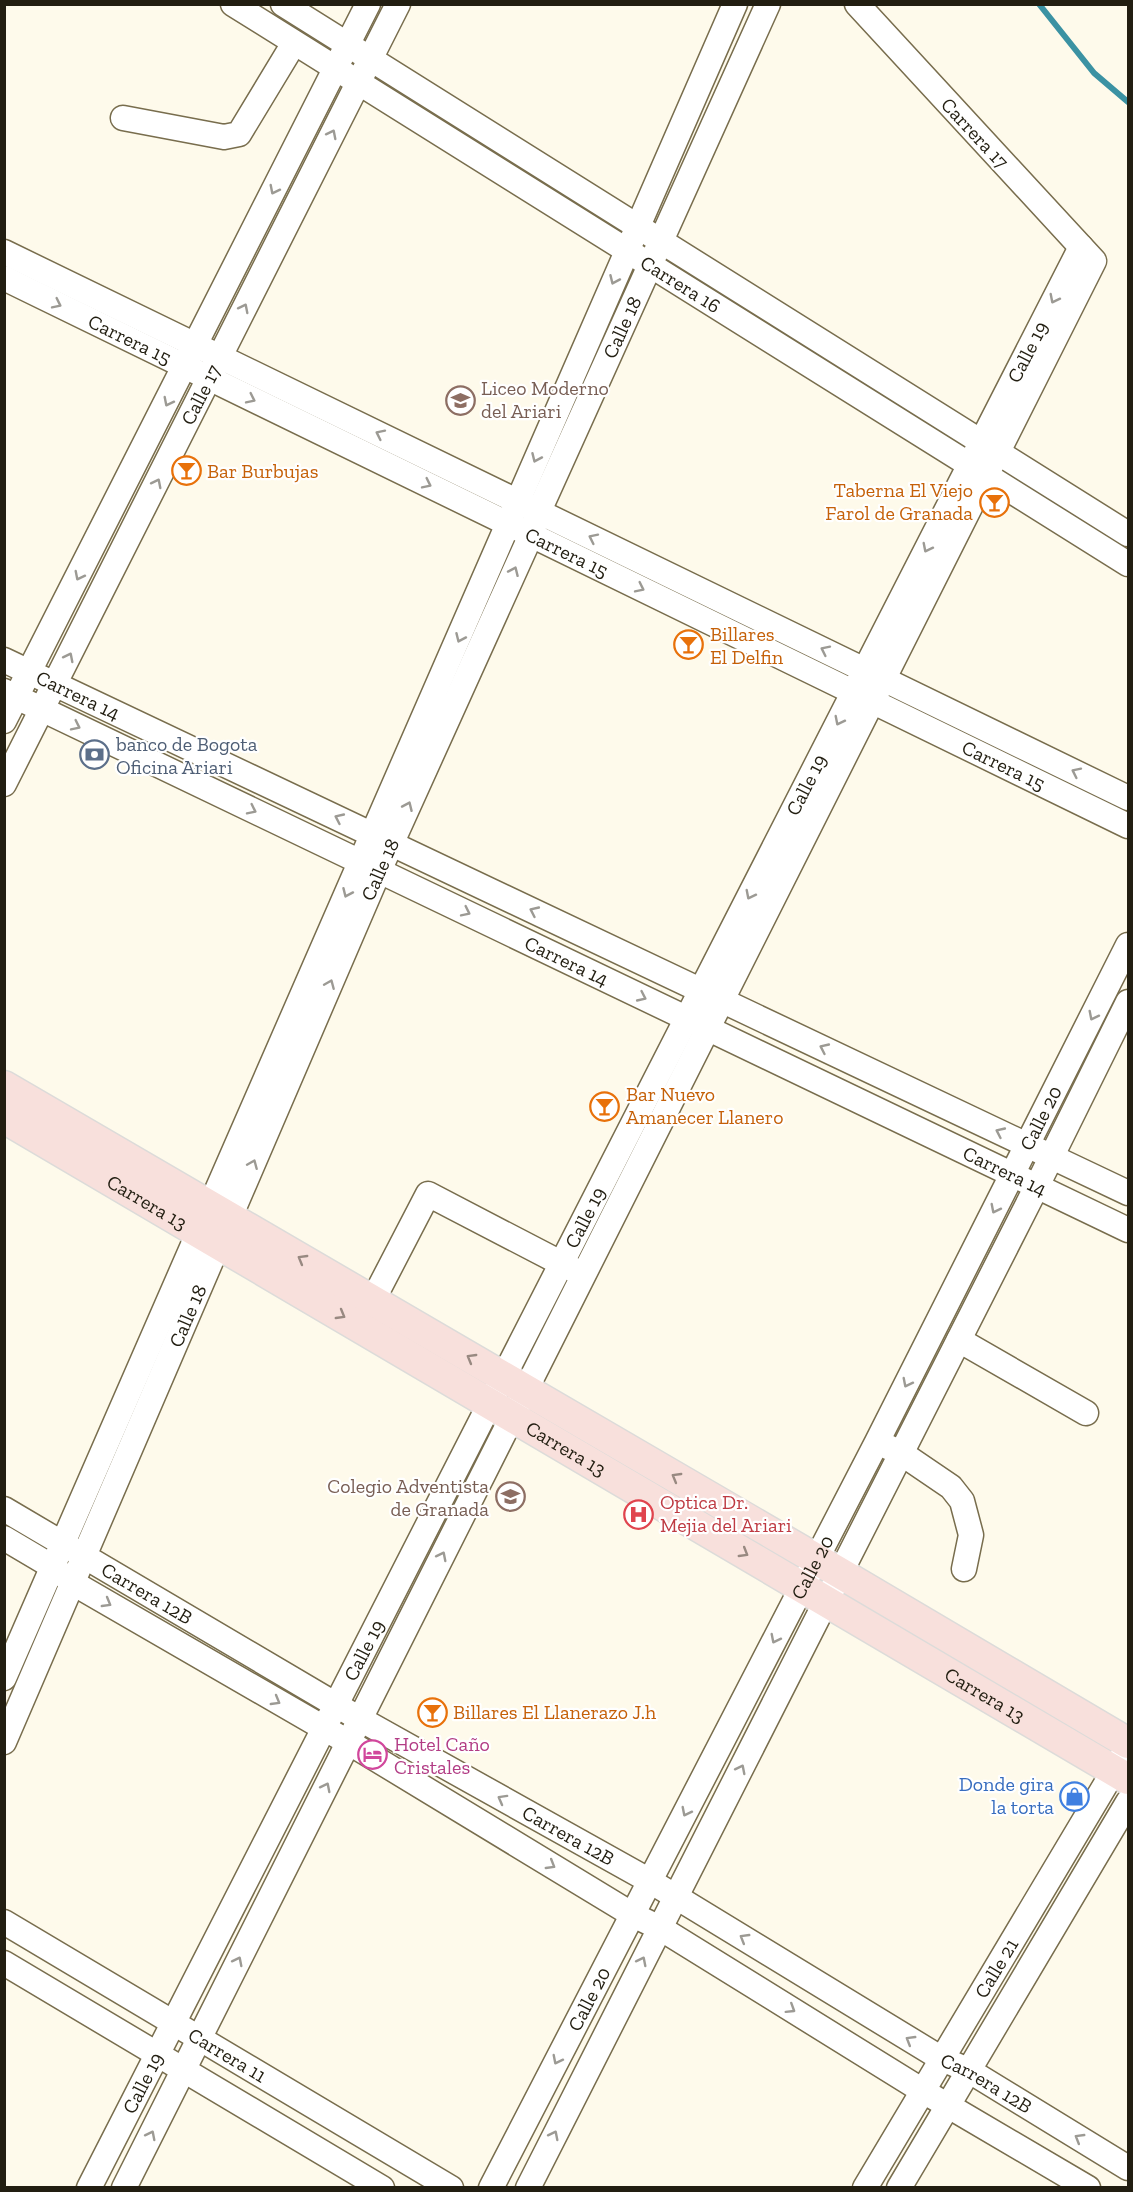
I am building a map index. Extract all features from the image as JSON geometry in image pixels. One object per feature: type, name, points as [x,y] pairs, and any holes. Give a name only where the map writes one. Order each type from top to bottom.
[{"type":"main road","name":"Carrera 13","points":[[4,1086],[214,1224],[508,1396],[829,1566],[1125,1760]]},
{"type":"main road","name":"Carrera 13","points":[[4,1118],[214,1224],[373,1300],[508,1396],[814,1594],[1125,1760]]},
{"type":"street","name":"Carrera 16","points":[[233,4],[1128,564]]},
{"type":"street","name":"Carrera 16","points":[[284,4],[1119,528]]},
{"type":"street","name":"Calle 17","points":[[4,722],[11,694],[30,672],[368,4]]},
{"type":"street","name":"Calle 17","points":[[4,784],[398,4]]},
{"type":"street","name":"Calle 18","points":[[520,530],[517,501],[735,4]]},
{"type":"street","name":"Calle 18","points":[[4,1678],[63,1543],[214,1224],[520,530],[539,511],[768,4]]},
{"type":"street","name":"Carrera 17","points":[[857,4],[1087,254]]},
{"type":"street","points":[[123,118],[224,137],[239,134],[294,43]]},
{"type":"street","points":[[258,221],[279,238]]},
{"type":"street","name":"Carrera 15","points":[[4,252],[1128,798]]},
{"type":"street","name":"Calle 19","points":[[96,2185],[157,2054],[397,1585],[508,1396],[583,1275],[630,1183],[697,1023],[1087,254]]},
{"type":"street","name":"Carrera 15","points":[[4,278],[1128,826]]},
{"type":"street","points":[[1094,542],[1119,528]]},
{"type":"street","name":"Carrera 14","points":[[4,660],[1128,1193]]},
{"type":"street","name":"Carrera 14","points":[[11,694],[1128,1230]]},
{"type":"street","points":[[1007,767],[1016,744]]},
{"type":"street","points":[[429,894],[440,867]]},
{"type":"street","points":[[556,956],[569,928]]},
{"type":"street","name":"Calle 20","points":[[829,1566],[877,1442],[1012,1174],[1120,985],[1128,945]]},
{"type":"street","name":"Calle 20","points":[[491,2187],[650,1881],[829,1566],[901,1453],[1052,1157],[1128,1002]]},
{"type":"street","name":"Calle 19","points":[[124,2187],[423,1594],[508,1396],[561,1264],[608,1172],[697,1023]]},
{"type":"street","points":[[608,1172],[630,1183]]},
{"type":"street","points":[[373,1300],[428,1194],[583,1275]]},
{"type":"street","name":"Calle 18","points":[[4,1742],[84,1557],[214,1224]]},
{"type":"street","points":[[958,1340],[1086,1413]]},
{"type":"street","points":[[877,1442],[901,1453],[951,1487],[962,1501],[971,1535],[964,1569]]},
{"type":"street","name":"Carrera 12B","points":[[4,1509],[360,1719],[650,1881],[942,2059],[968,2070],[1128,2168]]},
{"type":"street","name":"Carrera 12B","points":[[4,1538],[53,1567],[73,1583],[348,1742],[633,1915],[660,1928],[923,2091],[1088,2187]]},
{"type":"street","points":[[397,1585],[423,1594]]},
{"type":"street","name":"Calle 20","points":[[528,2187],[675,1897],[814,1594]]},
{"type":"street","name":"Calle 21","points":[[865,2187],[1125,1760]]},
{"type":"street","name":"Calle 21","points":[[899,2187],[1128,1802]]},
{"type":"street","points":[[281,1813],[308,1822]]},
{"type":"street","name":"Carrera 11","points":[[4,1922],[451,2187]]},
{"type":"street","name":"Carrera 11","points":[[4,1963],[382,2187]]},
{"type":"waterway","points":[[1039,4],[1094,73],[1128,102]]},
{"type":"place","name":"Liceo Moderno del Ariari","points":[[460,400]]},
{"type":"place","name":"Bar Burbujas","points":[[186,471]]},
{"type":"place","name":"Taberna El Viejo Farol de Granada","points":[[994,502]]},
{"type":"place","name":"Billares El Delfin","points":[[689,645]]},
{"type":"place","name":"banco de Bogota Oficina Ariari","points":[[95,755]]},
{"type":"place","name":"Bar Nuevo Amanecer Llanero","points":[[605,1106]]},
{"type":"place","name":"Colegio Adventista de Granada","points":[[510,1497]]},
{"type":"place","name":"Optica Dr. Mejia del Ariari","points":[[639,1514]]},
{"type":"place","name":"Billares El Llanerazo J.h","points":[[432,1712]]},
{"type":"place","name":"Hotel Caño Cristales","points":[[373,1755]]},
{"type":"place","name":"Donde gira la torta","points":[[1075,1796]]}]
